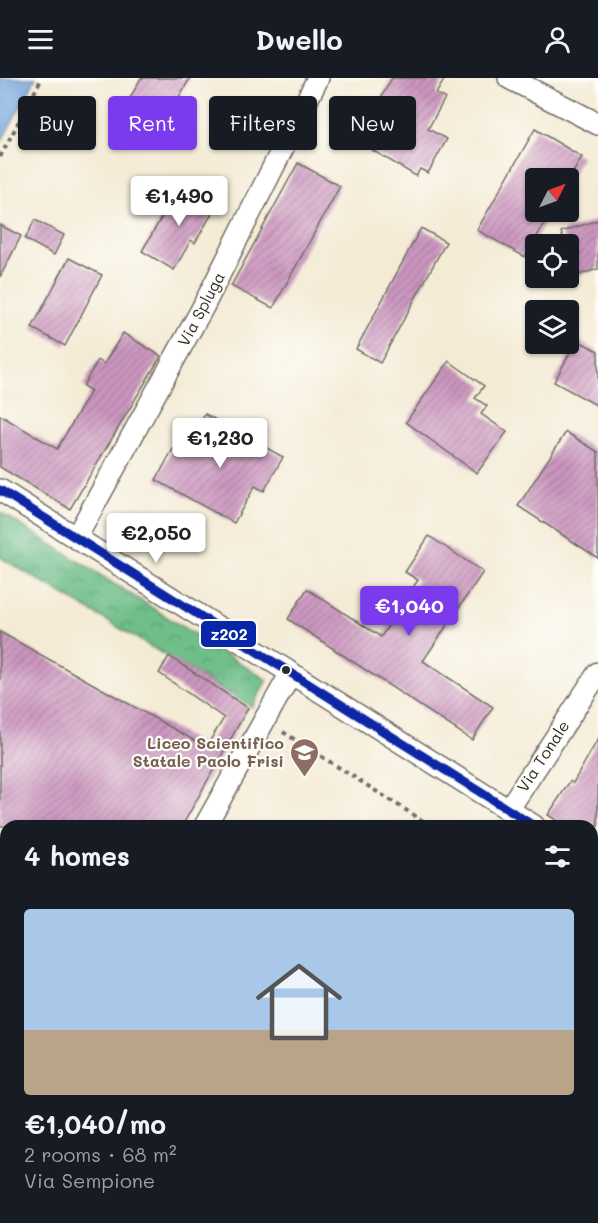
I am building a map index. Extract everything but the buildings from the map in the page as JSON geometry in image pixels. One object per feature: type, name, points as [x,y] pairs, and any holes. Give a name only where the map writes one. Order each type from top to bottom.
[{"type":"street","name":"Via Spluga","points":[[77,536],[203,306],[318,78]]},
{"type":"street","points":[[509,78],[598,124]]},
{"type":"street","points":[[0,490],[77,536],[524,820]]},
{"type":"street","points":[[208,820],[291,673]]},
{"type":"street","name":"Via Tonale","points":[[508,810],[598,673]]},
{"type":"path","points":[[0,157],[42,78]]},
{"type":"path","points":[[266,719],[422,820]]},
{"type":"green space","points":[[0,512],[267,680],[252,707],[0,557]]},
{"type":"water","points":[[1,78],[36,78],[26,96],[18,96],[18,111],[0,144]]},
{"type":"transit line","name":"z202","points":[[0,490],[524,820]]},
{"type":"place","name":"Liceo Scientifico Statale Paolo Frisi","points":[[305,778]]}]
